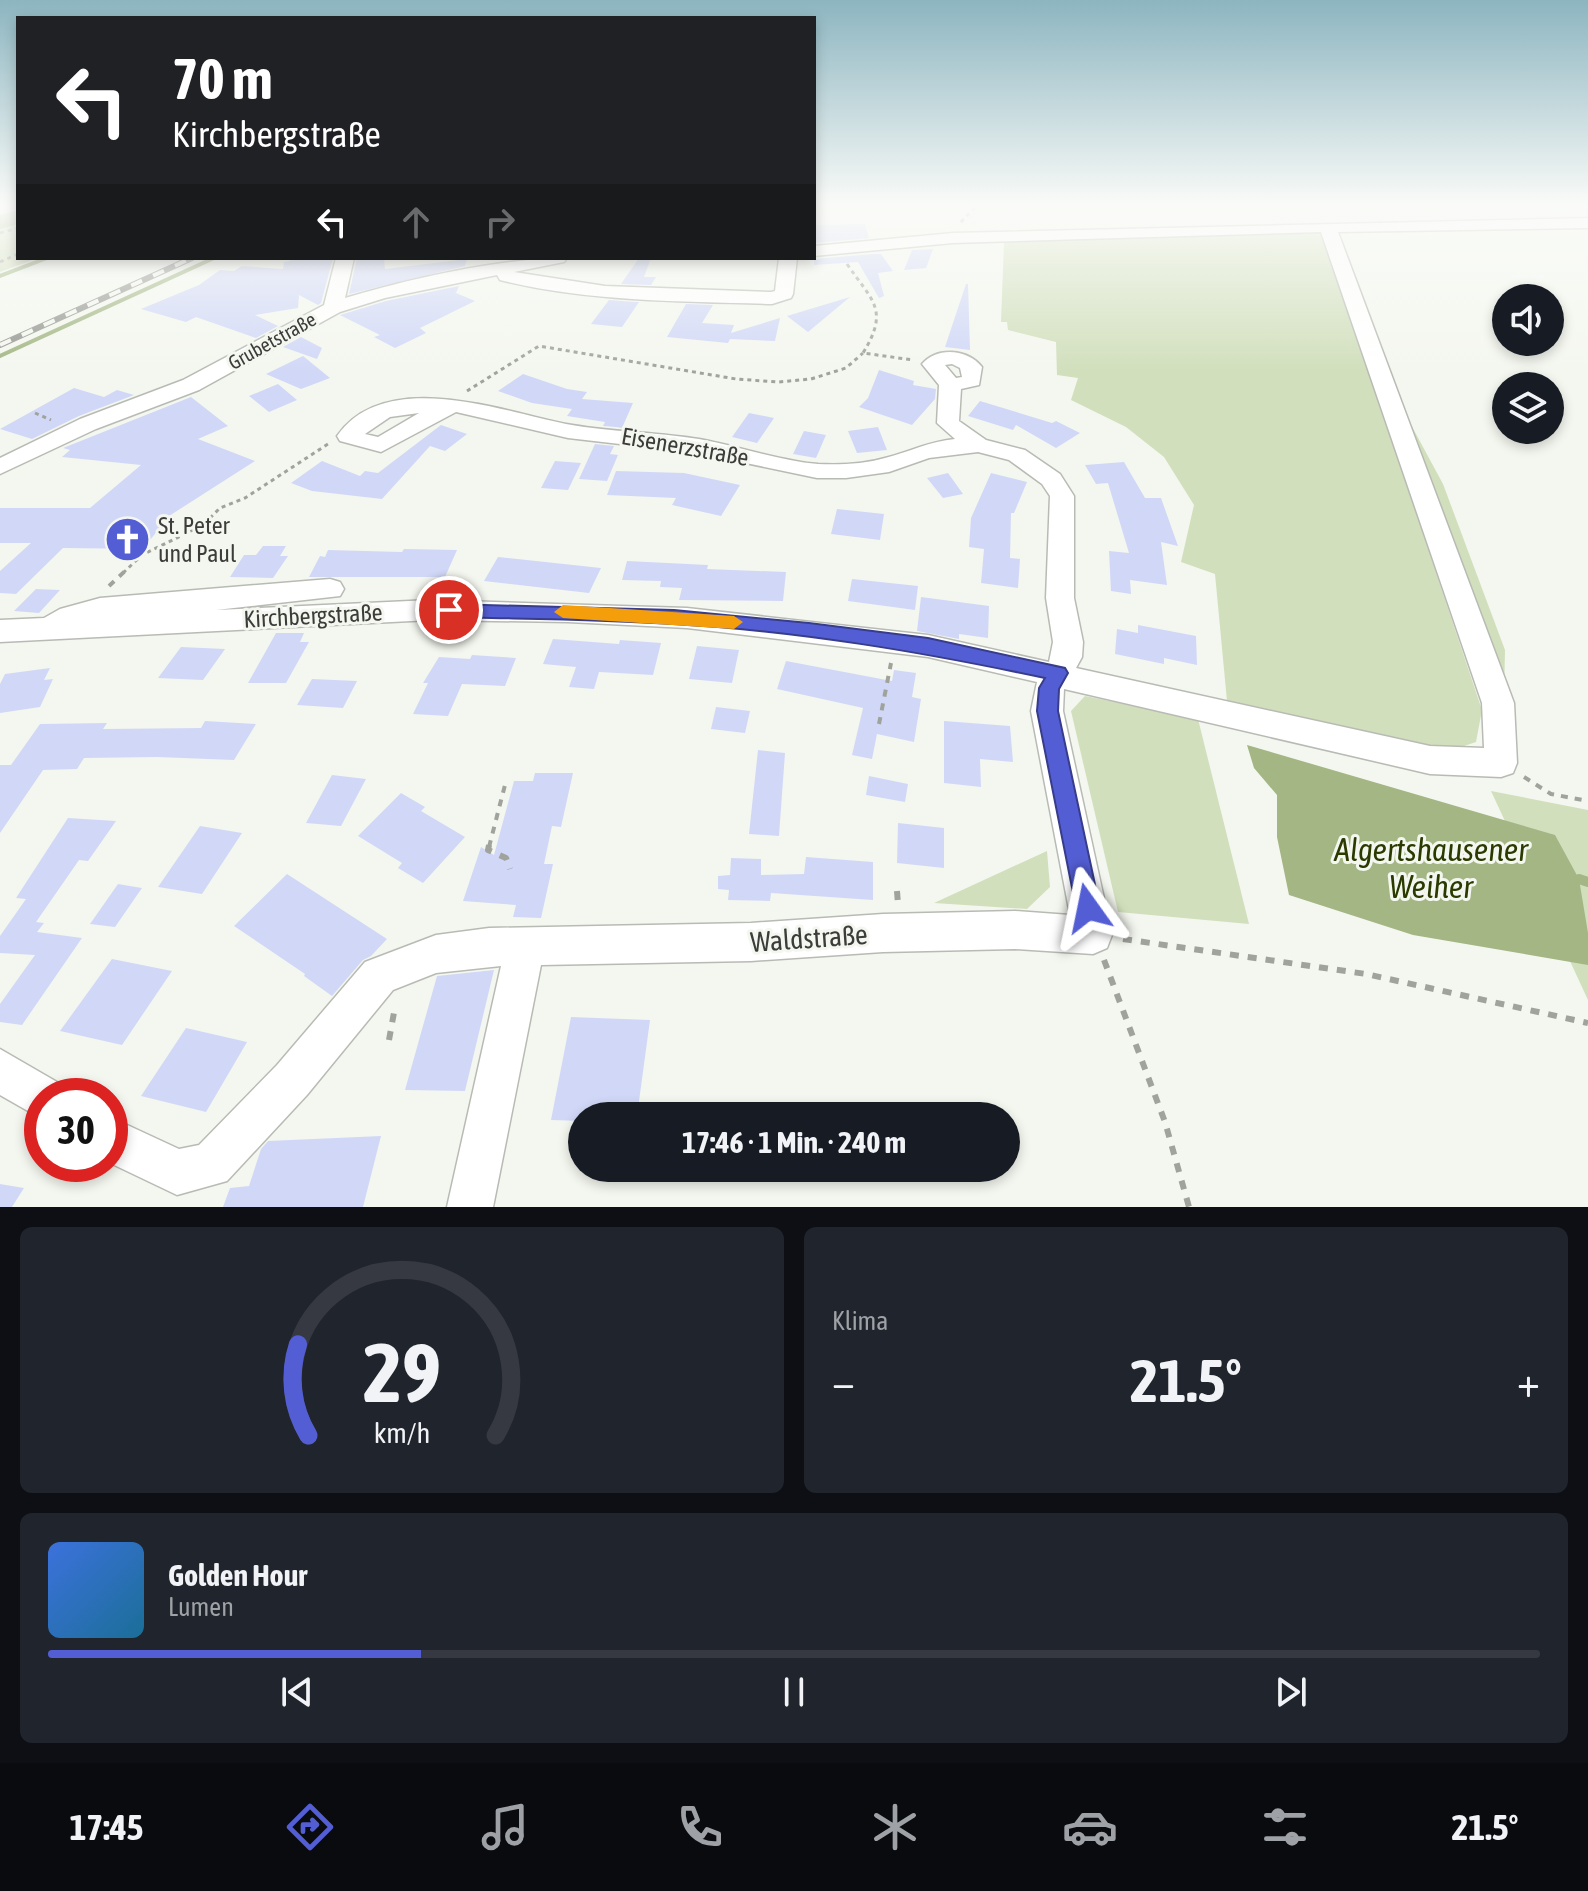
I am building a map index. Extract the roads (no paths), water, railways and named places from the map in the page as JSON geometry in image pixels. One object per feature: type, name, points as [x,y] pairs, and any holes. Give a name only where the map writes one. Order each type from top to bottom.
[{"type":"street","points":[[333,308],[344,260]]},
{"type":"street","name":"Grubetstraße","points":[[0,467],[88,424],[191,385],[333,308],[381,293],[509,264],[539,260]]},
{"type":"street","points":[[509,264],[506,276],[572,287],[772,298],[784,294],[788,260]]},
{"type":"street","name":"Kirchbergstraße","points":[[0,631],[415,611],[687,618],[895,642],[1058,673],[1430,760],[1501,763],[1498,703],[1342,260]]},
{"type":"street","points":[[932,364],[951,385],[953,398],[948,423]]},
{"type":"street","name":"Eisenerzstraße","points":[[348,436],[376,415],[408,408],[452,405],[568,431],[698,446],[817,471],[846,471],[889,465],[922,452],[978,445],[1017,455],[1038,467],[1062,496],[1060,598],[1068,642],[1067,657],[1049,688],[1047,711],[1093,935]]},
{"type":"street","name":"Eisenerzstraße","points":[[922,452],[948,423],[978,445]]},
{"type":"street","name":"Kirchbergstraße","points":[[44,631],[73,614],[98,606],[151,606],[330,589]]},
{"type":"street","name":"Waldstraße","points":[[128,1148],[177,1172],[211,1165],[292,1080],[379,976],[436,954],[525,946],[735,943],[883,933],[1001,930],[1093,935]]},
{"type":"street","points":[[470,1207],[525,946]]},
{"type":"street","points":[[0,1070],[24,1085]]},
{"type":"water","name":"Algertshausener Weiher","points":[[1247,745],[1555,835],[1579,879],[1588,933],[1588,965],[1413,935],[1289,895],[1277,837],[1277,795],[1254,768]]},
{"type":"waterway","points":[[0,276],[41,260]]},
{"type":"waterway","points":[[0,356],[209,260]]},
{"type":"waterway","points":[[1579,879],[1588,882]]},
{"type":"railway","points":[[0,345],[187,260]]},
{"type":"place","name":"St. Peter und Paul","points":[[127,540]]}]
